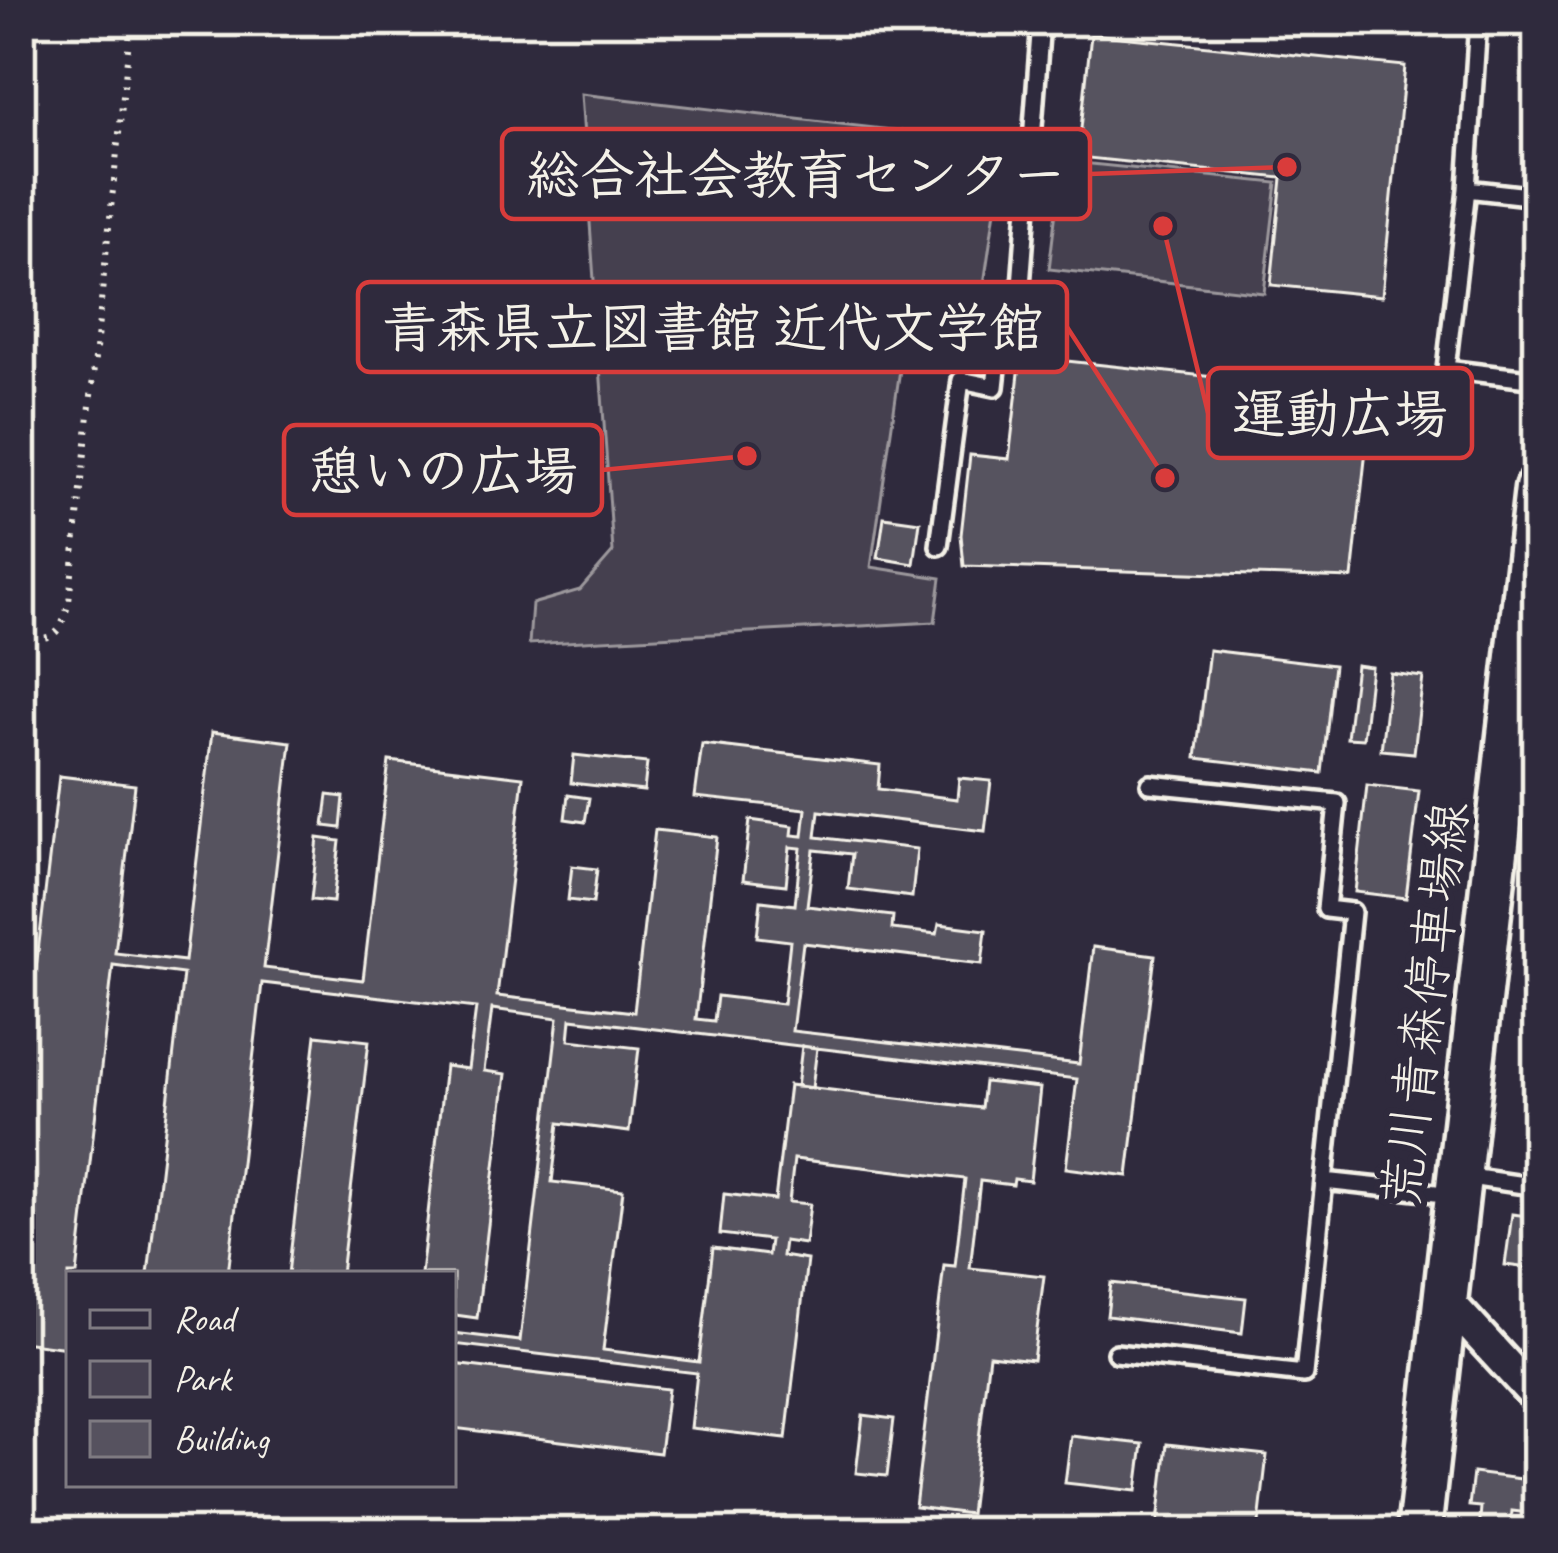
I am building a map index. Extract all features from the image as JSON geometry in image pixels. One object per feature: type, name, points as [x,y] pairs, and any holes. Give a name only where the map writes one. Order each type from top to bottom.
[{"type":"main road","name":"荒川青森停車場線","points":[[1419,1532],[1458,1186],[1515,754],[1537,488]]},
{"type":"street","points":[[1446,1299],[1537,1398]]},
{"type":"lane","points":[[938,546],[961,380],[995,388],[1001,333],[1021,286],[1041,21]]},
{"type":"lane","points":[[1478,21],[1467,189],[1446,369],[1537,380]]},
{"type":"lane","points":[[1467,189],[1537,197]]},
{"type":"lane","points":[[1116,1353],[1304,1374],[1352,912],[1326,909],[1337,803],[1150,784]]},
{"type":"lane","points":[[1324,1180],[1537,1187]]},
{"type":"path","points":[[21,640],[49,638],[61,630],[69,602],[131,21]]},
{"type":"green space","points":[[581,94],[1005,143],[973,358],[903,349],[871,567],[941,578],[935,622],[529,644],[532,604],[580,590],[613,552]]},
{"type":"green space","points":[[1062,161],[1277,183],[1264,293],[1049,269]]},
{"type":"building","points":[[1091,34],[1405,66],[1382,296],[1271,285],[1282,178],[1078,157]]},
{"type":"building","points":[[1021,356],[1352,392],[1349,421],[1369,423],[1352,578],[964,566],[961,535],[970,455],[1009,459]]},
{"type":"building","points":[[884,517],[920,522],[914,564],[878,558]]},
{"type":"building","points":[[1209,650],[1334,665],[1322,773],[1196,758]]},
{"type":"building","points":[[1356,665],[1371,667],[1363,739],[1347,738]]},
{"type":"building","points":[[1390,673],[1423,677],[1414,753],[1381,750]]},
{"type":"building","points":[[212,732],[291,742],[264,968],[363,980],[389,761],[523,777],[497,996],[634,1012],[655,830],[717,837],[696,1019],[714,1021],[717,996],[783,1004],[790,941],[757,937],[761,901],[795,905],[801,848],[790,847],[786,885],[743,880],[750,820],[793,826],[792,835],[803,836],[806,809],[695,797],[702,744],[880,765],[878,789],[957,799],[959,778],[991,781],[985,831],[819,811],[816,837],[917,849],[912,897],[848,889],[852,854],[814,850],[807,906],[893,916],[892,929],[937,934],[939,924],[986,930],[982,964],[803,943],[792,1031],[1079,1064],[1093,947],[1155,955],[1128,1176],[1066,1168],[1077,1079],[571,1019],[569,1040],[639,1048],[629,1132],[559,1123],[552,1182],[623,1190],[603,1350],[699,1362],[713,1248],[768,1255],[770,1240],[720,1234],[724,1194],[775,1200],[789,1085],[981,1108],[984,1082],[1040,1088],[1030,1181],[1014,1179],[1013,1185],[980,1181],[970,1268],[1044,1276],[1033,1360],[989,1355],[970,1514],[915,1507],[944,1265],[955,1266],[965,1179],[794,1159],[789,1202],[810,1204],[805,1244],[784,1241],[782,1256],[807,1260],[786,1439],[691,1428],[697,1373],[456,1344],[456,1333],[520,1341],[558,1018],[492,1009],[484,1071],[506,1074],[477,1318],[456,1315],[456,1271],[421,1271],[445,1066],[468,1069],[476,1008],[262,983],[228,1271],[148,1271],[183,974],[113,965],[77,1271],[66,1271],[66,1348],[21,1342],[21,1094],[59,776],[135,785],[115,953],[185,961]]},
{"type":"building","points":[[574,755],[647,763],[644,791],[571,783]]},
{"type":"building","points":[[1367,785],[1419,791],[1406,898],[1355,892]]},
{"type":"building","points":[[328,795],[344,797],[341,828],[324,826]]},
{"type":"building","points":[[568,795],[589,798],[585,822],[565,819]]},
{"type":"building","points":[[318,838],[340,841],[333,902],[311,900]]},
{"type":"building","points":[[572,866],[597,869],[593,903],[568,900]]},
{"type":"building","points":[[316,1035],[369,1041],[341,1271],[288,1271]]},
{"type":"building","points":[[802,1046],[817,1048],[812,1088],[797,1087]]},
{"type":"building","points":[[1512,1214],[1537,1217],[1537,1269],[1505,1265]]},
{"type":"building","points":[[1111,1283],[1246,1298],[1242,1333],[1107,1316]]},
{"type":"building","points":[[456,1364],[668,1389],[660,1453],[456,1428]]},
{"type":"building","points":[[863,1415],[894,1419],[887,1476],[856,1473]]},
{"type":"building","points":[[1071,1436],[1143,1444],[1137,1491],[1065,1483]]},
{"type":"building","points":[[1167,1444],[1267,1455],[1258,1532],[1157,1531]]},
{"type":"building","points":[[1473,1473],[1537,1481],[1537,1514],[1512,1511],[1510,1532],[1479,1532],[1481,1507],[1469,1506]]},
{"type":"place","name":"総合社会教育センター","points":[[1287,167]]},
{"type":"place","name":"運動広場","points":[[1163,226]]},
{"type":"place","name":"憩いの広場","points":[[747,456]]},
{"type":"place","name":"青森県立図書館 近代文学館","points":[[1165,478]]}]
